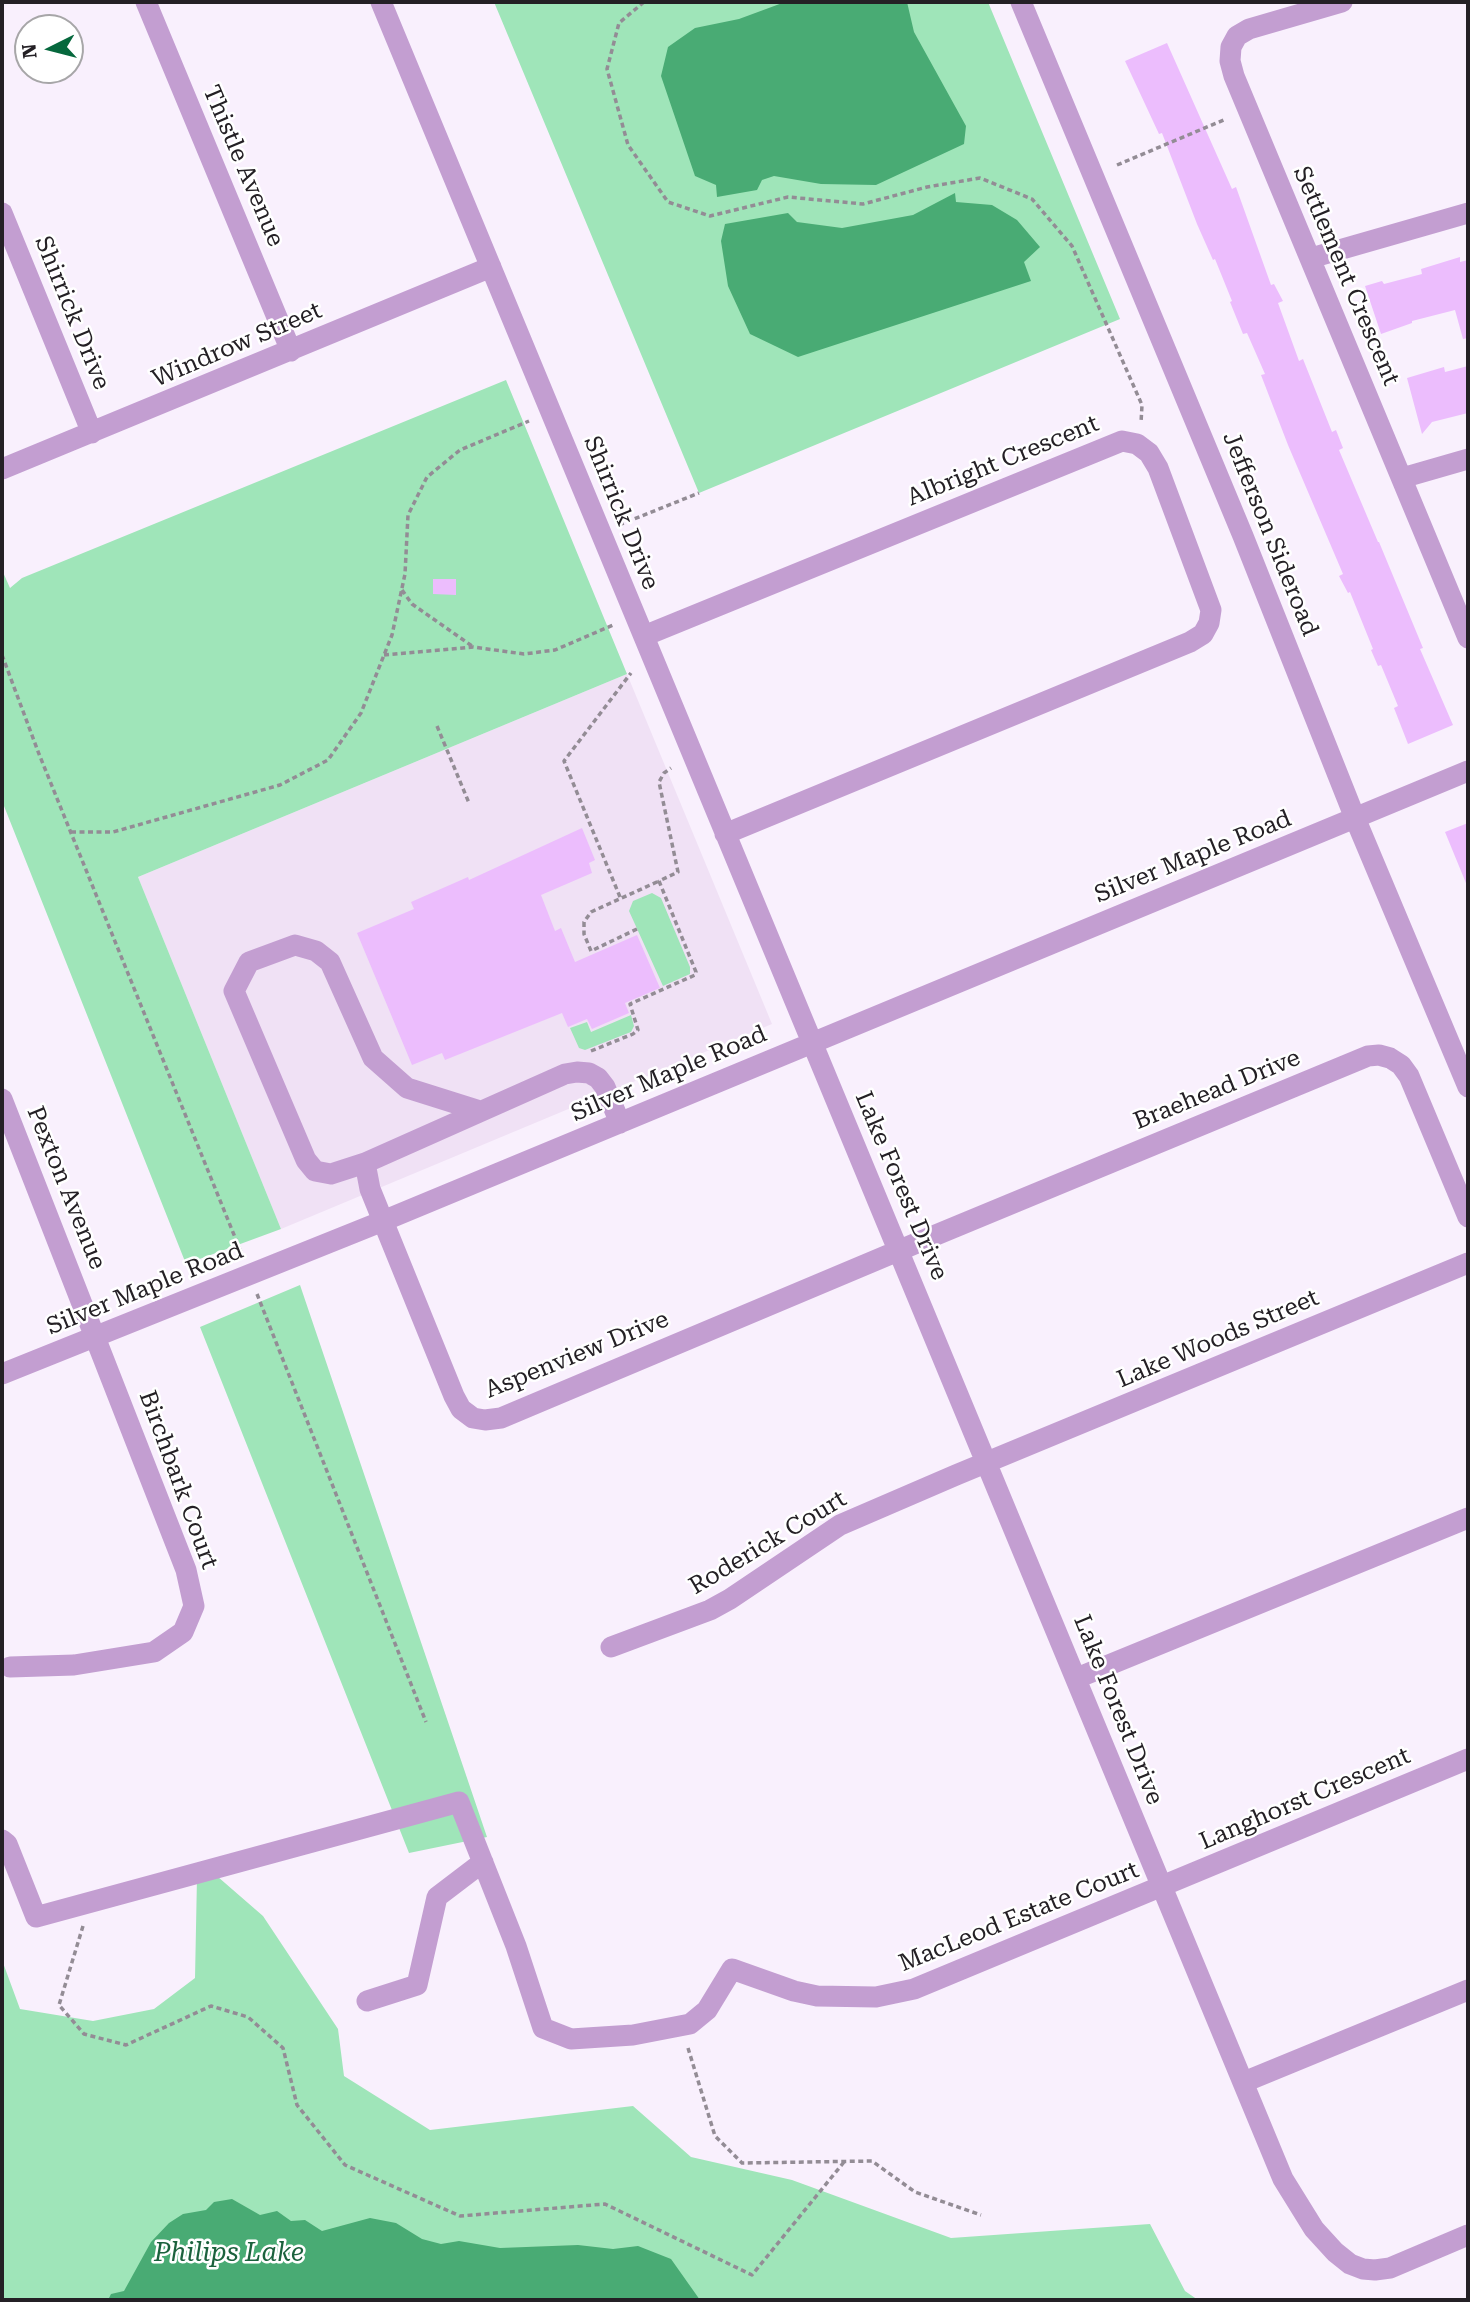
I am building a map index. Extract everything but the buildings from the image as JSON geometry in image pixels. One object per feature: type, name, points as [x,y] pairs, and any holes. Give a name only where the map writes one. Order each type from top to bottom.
[{"type":"street","name":"Thistle Avenue","points":[[146,2],[291,351]]},
{"type":"street","name":"Shirrick Drive","points":[[381,2],[813,1043]]},
{"type":"street","name":"Jefferson Sideroad","points":[[1021,2],[1468,1087]]},
{"type":"street","name":"Settlement Crescent","points":[[1342,2],[1249,29],[1237,36],[1231,47],[1230,61],[1468,638]]},
{"type":"street","name":"Shirrick Drive","points":[[2,213],[92,433]]},
{"type":"street","points":[[1311,258],[1468,213]]},
{"type":"street","name":"Windrow Street","points":[[2,469],[491,267]]},
{"type":"street","name":"Albright Crescent","points":[[644,636],[1122,441],[1137,444],[1149,453],[1158,468],[1211,610],[1209,623],[1203,634],[1190,642],[725,834]]},
{"type":"street","points":[[1402,478],[1468,459]]},
{"type":"street","name":"Silver Maple Road","points":[[2,1374],[383,1221],[1468,771]]},
{"type":"street","points":[[480,1111],[407,1088],[373,1058],[330,962],[316,951],[295,945],[249,962],[234,990],[306,1160],[315,1171],[331,1174],[365,1163],[565,1074],[577,1072],[589,1073],[605,1087],[620,1123]]},
{"type":"street","name":"Lake Forest Drive","points":[[813,1043],[1283,2179],[1314,2229],[1335,2252],[1350,2264],[1363,2269],[1390,2268],[1468,2235]]},
{"type":"street","name":"Braehead Drive","points":[[900,1250],[1368,1056],[1379,1055],[1401,1065],[1409,1076],[1468,1217]]},
{"type":"street","name":"Pexton Avenue","points":[[2,1099],[96,1336]]},
{"type":"street","name":"Aspenview Drive","points":[[365,1163],[370,1189],[454,1396],[461,1409],[472,1418],[485,1420],[509,1414],[900,1250]]},
{"type":"street","name":"Lake Woods Street","points":[[988,1462],[1468,1263]]},
{"type":"street","name":"Birchbark Court","points":[[10,1667],[74,1665],[154,1652],[183,1632],[194,1606],[186,1570],[96,1336]]},
{"type":"street","name":"Roderick Court","points":[[611,1647],[710,1610],[840,1525],[988,1462]]},
{"type":"street","points":[[1077,1678],[1468,1518]]},
{"type":"street","name":"Langhorst Crescent","points":[[1162,1886],[1468,1759]]},
{"type":"street","points":[[2,1840],[8,1844],[36,1917],[459,1802],[483,1862],[437,1897],[417,1985],[367,2001]]},
{"type":"street","name":"MacLeod Estate Court","points":[[483,1862],[516,1946],[543,2028],[571,2039],[633,2035],[690,2024],[708,2010],[732,1969],[794,1991],[817,1996],[876,1997],[897,1994],[1162,1886]]},
{"type":"street","points":[[1244,2082],[1468,1990]]},
{"type":"path","points":[[644,2],[619,23],[607,69],[628,145],[668,202],[710,216],[788,197],[863,204],[928,187],[980,178],[1032,199],[1072,246],[1142,405],[1140,427]]},
{"type":"path","points":[[1117,165],[1226,120]]},
{"type":"path","points":[[71,832],[113,832],[280,785],[328,760],[361,713],[392,635],[405,575],[408,515],[427,477],[460,450],[529,421]]},
{"type":"path","points":[[601,532],[699,493]]},
{"type":"path","points":[[402,590],[412,604],[473,647]]},
{"type":"path","points":[[384,655],[473,647],[524,654],[555,650],[613,625]]},
{"type":"path","points":[[2,655],[426,1722]]},
{"type":"path","points":[[620,897],[564,761],[631,673]]},
{"type":"path","points":[[437,726],[469,803]]},
{"type":"path","points":[[637,929],[592,951],[584,934],[584,922],[591,912],[677,872],[659,782],[671,768]]},
{"type":"path","points":[[586,1054],[638,1030],[630,1004],[695,975],[659,881]]},
{"type":"path","points":[[91,1900],[59,2005],[85,2034],[126,2045],[211,2006],[248,2017],[283,2048],[297,2105],[345,2165],[460,2216],[606,2204],[752,2275],[844,2161]]},
{"type":"path","points":[[688,2048],[715,2136],[742,2163],[872,2161],[915,2192],[981,2215]]},
{"type":"shaded area","points":[[494,2],[988,2],[1120,319],[699,493]]},
{"type":"shaded area","points":[[506,380],[627,674],[138,877],[281,1229],[186,1264],[2,801],[2,570],[10,588],[22,578]]},
{"type":"shaded area","points":[[627,674],[772,1024],[281,1229],[138,877]]},
{"type":"shaded area","points":[[652,893],[661,898],[690,967],[690,974],[663,986],[629,911],[633,901]]},
{"type":"shaded area","points":[[631,1015],[634,1026],[631,1032],[585,1050],[579,1048],[570,1028],[587,1022],[591,1032]]},
{"type":"shaded area","points":[[300,1285],[487,1837],[409,1853],[200,1327]]},
{"type":"shaded area","points":[[210,1870],[263,1916],[338,2029],[344,2076],[430,2130],[633,2106],[691,2157],[792,2180],[951,2238],[1150,2224],[1185,2291],[1198,2300],[2,2300],[2,1960],[20,2009],[93,2021],[154,2009],[195,1978],[197,1877]]},
{"type":"water","points":[[785,2],[907,2],[914,32],[966,126],[964,144],[876,185],[821,184],[774,176],[762,180],[757,190],[717,197],[716,185],[695,176],[661,76],[668,47],[695,28],[739,19]]},
{"type":"water","points":[[955,193],[956,202],[992,205],[1017,220],[1040,247],[1024,262],[1031,281],[798,357],[750,334],[728,286],[721,241],[725,224],[788,213],[797,222],[842,228],[913,215]]},
{"type":"water","name":"Philips Lake","points":[[232,2199],[260,2215],[277,2211],[291,2221],[305,2220],[322,2231],[370,2218],[396,2223],[422,2239],[441,2244],[459,2241],[500,2248],[578,2245],[613,2249],[638,2246],[671,2259],[700,2300],[108,2300],[111,2294],[124,2291],[151,2242],[169,2223],[183,2214],[206,2210],[214,2202]]}]
